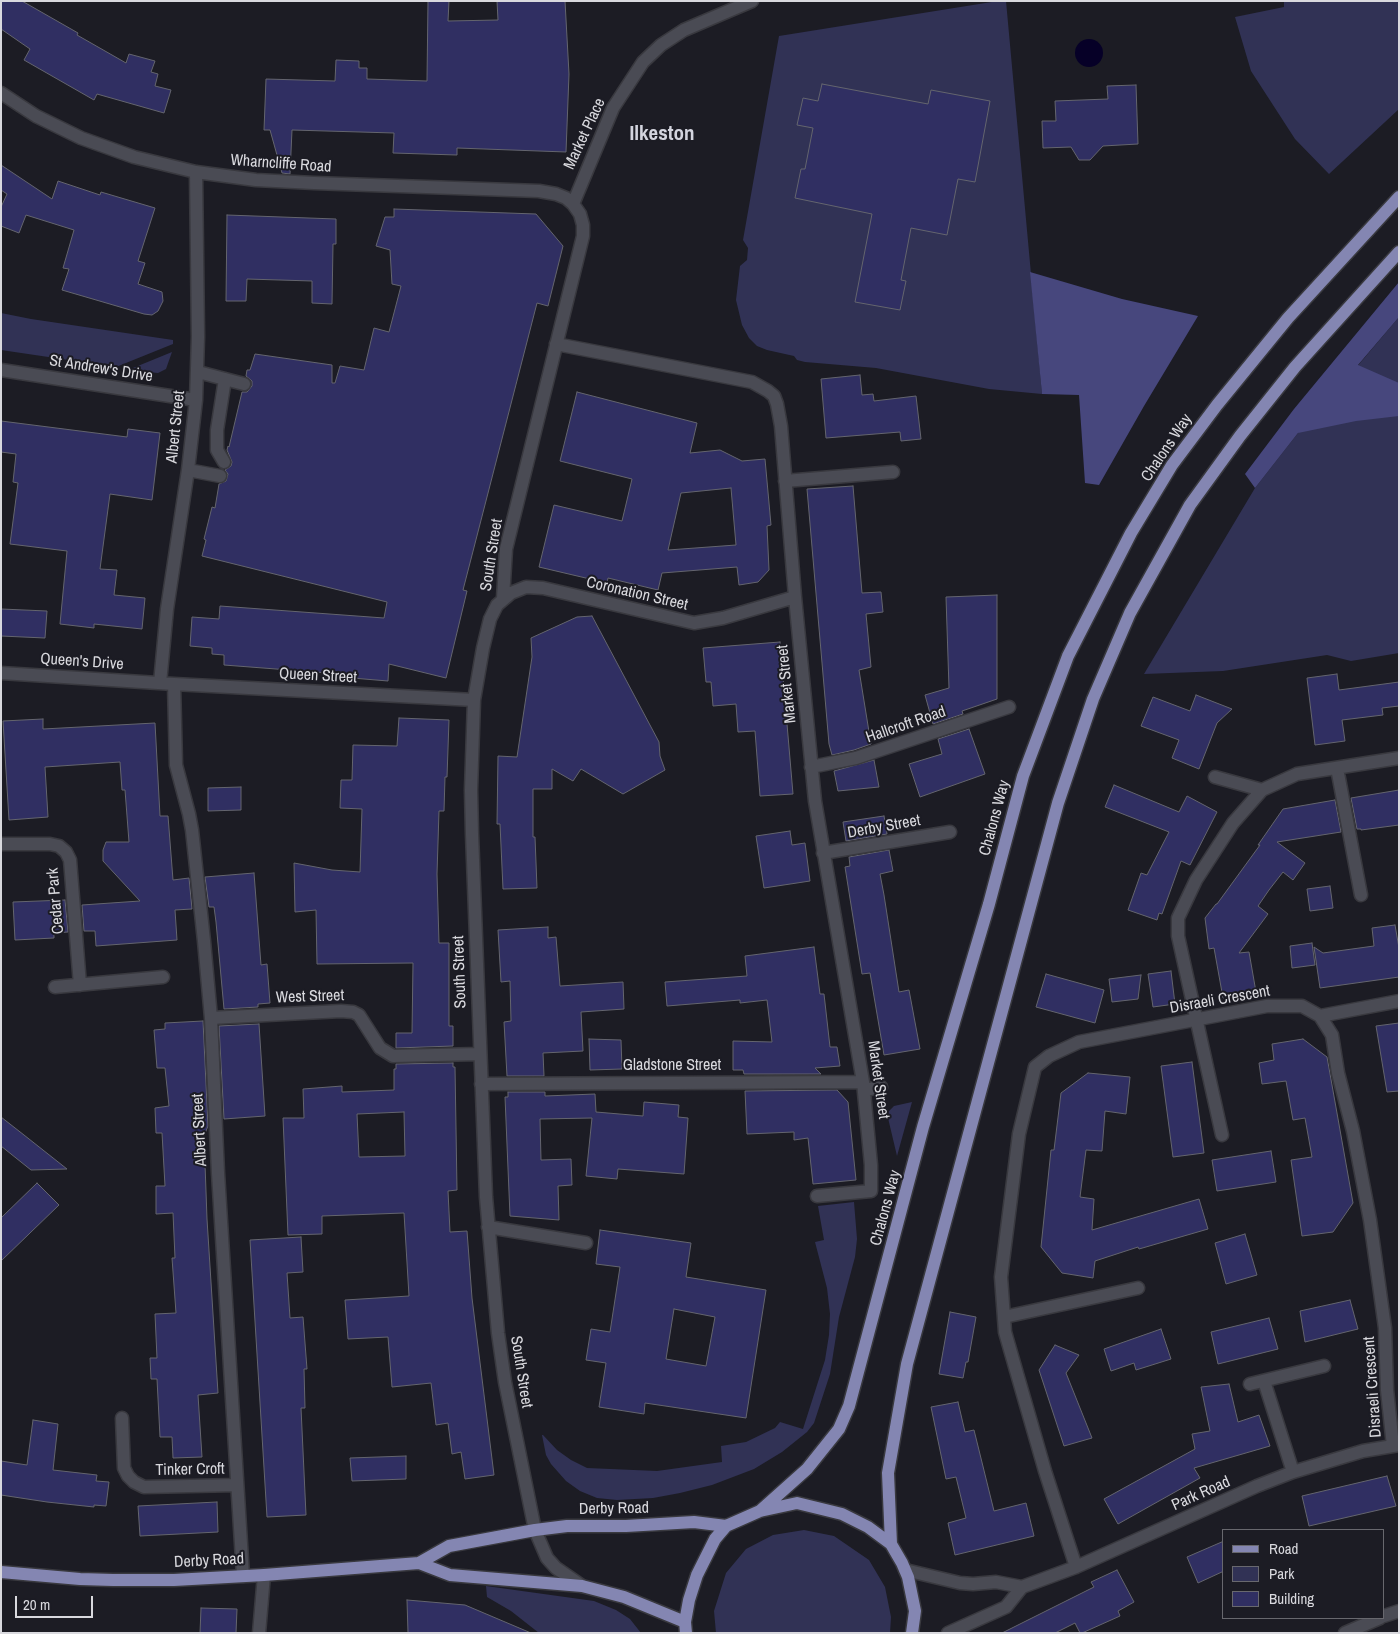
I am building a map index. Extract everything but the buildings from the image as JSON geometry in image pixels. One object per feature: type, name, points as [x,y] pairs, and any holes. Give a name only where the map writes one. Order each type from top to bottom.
[{"type":"main road","name":"Chalons Way","points":[[760,1511],[807,1469],[839,1428],[850,1406],[923,1128],[989,904],[1023,776],[1068,656],[1131,533],[1172,465],[1217,405],[1288,318],[1399,197]]},
{"type":"main road","points":[[912,1633],[915,1611],[905,1570],[891,1544],[888,1473],[907,1364],[1058,802],[1094,699],[1130,613],[1190,505],[1240,436],[1295,367],[1399,252]]},
{"type":"main road","points":[[686,1628],[689,1600],[697,1575],[715,1539],[726,1526],[760,1511],[797,1503],[821,1508],[842,1514],[868,1528],[891,1544]]},
{"type":"main road","name":"Derby Road","points":[[1,1572],[113,1580],[264,1575],[419,1563],[449,1546],[567,1526],[626,1526],[694,1522],[726,1526]]},
{"type":"main road","name":"Derby Road","points":[[419,1563],[450,1575],[582,1586],[624,1597],[686,1628]]},
{"type":"street","name":"Market Place","points":[[573,204],[613,108],[643,62],[661,45],[684,30],[752,1]]},
{"type":"street","name":"Wharncliffe Road","points":[[1,93],[36,116],[81,138],[134,157],[196,172],[256,180],[539,190],[561,196],[573,204]]},
{"type":"street","name":"Albert Street","points":[[160,683],[167,609],[188,470],[198,372],[196,172]]},
{"type":"street","points":[[556,344],[583,236],[580,214],[573,204]]},
{"type":"street","name":"Market Street","points":[[556,344],[752,382],[762,386],[774,396],[777,404],[781,426],[794,597],[811,767],[823,853],[863,1086],[869,1135],[871,1191],[817,1196]]},
{"type":"street","name":"South Street","points":[[556,344],[506,549],[503,598],[490,619],[483,648],[474,700],[471,790],[480,1084],[488,1227],[498,1333],[505,1382],[535,1530],[547,1558],[556,1568],[582,1586]]},
{"type":"street","name":"St Andrew's Drive","points":[[1,370],[196,400]]},
{"type":"street","points":[[198,372],[244,384]]},
{"type":"street","points":[[224,379],[217,430],[217,450],[224,462]]},
{"type":"street","points":[[188,470],[220,476]]},
{"type":"street","points":[[785,481],[893,472]]},
{"type":"street","name":"Coronation Street","points":[[503,598],[518,589],[534,586],[694,623],[724,618],[794,597]]},
{"type":"street","name":"Queen's Drive","points":[[1,673],[160,683]]},
{"type":"street","name":"Queen Street","points":[[160,683],[474,700]]},
{"type":"street","name":"Albert Street","points":[[174,684],[176,765],[190,814],[204,941],[210,1018],[243,1576]]},
{"type":"street","name":"Hallcroft Road","points":[[811,767],[856,758],[1009,707]]},
{"type":"street","points":[[1222,1135],[1178,936],[1178,918],[1196,880],[1228,831],[1262,790],[1297,774],[1399,758]]},
{"type":"street","points":[[1340,767],[1362,895]]},
{"type":"street","points":[[1215,777],[1262,790]]},
{"type":"street","name":"Derby Street","points":[[823,853],[950,832]]},
{"type":"street","name":"Cedar Park","points":[[1,844],[50,844],[59,846],[66,852],[70,860],[80,984]]},
{"type":"street","points":[[55,987],[163,977]]},
{"type":"street","points":[[1320,1016],[1399,1002]]},
{"type":"street","name":"Disraeli Crescent","points":[[1076,1568],[1019,1384],[1005,1332],[1001,1277],[1019,1134],[1035,1067],[1049,1056],[1079,1042],[1267,1006],[1302,1006],[1320,1016],[1332,1035],[1338,1073],[1353,1131],[1370,1220],[1385,1328],[1387,1390],[1396,1446]]},
{"type":"street","name":"West Street","points":[[210,1018],[341,1011],[353,1012],[359,1015],[380,1048],[386,1054],[393,1056],[479,1054]]},
{"type":"street","name":"Gladstone Street","points":[[480,1084],[881,1087]]},
{"type":"street","points":[[488,1227],[586,1243]]},
{"type":"street","points":[[1004,1317],[1138,1288]]},
{"type":"street","points":[[1250,1384],[1324,1366]]},
{"type":"street","points":[[1264,1381],[1293,1472]]},
{"type":"street","name":"Tinker Croft","points":[[122,1418],[124,1468],[134,1482],[144,1487],[237,1485]]},
{"type":"street","name":"Park Road","points":[[1022,1587],[1076,1568],[1257,1486],[1293,1472],[1363,1451],[1396,1446]]},
{"type":"street","points":[[905,1570],[973,1584],[996,1582],[1022,1587],[1006,1607],[948,1633]]},
{"type":"street","points":[[258,1633],[264,1575]]},
{"type":"street","points":[[1385,1616],[1399,1611]]},
{"type":"street","points":[[1345,1633],[1378,1619]]},
{"type":"green space","points":[[1006,1],[1042,394],[989,389],[876,368],[805,362],[797,360],[794,356],[757,346],[749,338],[742,325],[736,300],[740,266],[747,260],[748,248],[743,240],[779,36]]},
{"type":"green space","points":[[1284,1],[1399,1],[1399,109],[1329,174],[1295,139],[1251,71],[1235,17],[1284,7]]},
{"type":"green space","points":[[1,313],[173,340],[173,344],[116,367],[1,350]]},
{"type":"green space","points":[[1399,317],[1399,653],[1351,661],[1327,655],[1223,671],[1144,674],[1255,488],[1298,433],[1328,401]]},
{"type":"green space","points":[[172,352],[166,369],[158,373],[128,370]]},
{"type":"green space","points":[[912,1102],[897,1156],[888,1118],[889,1111],[894,1106]]},
{"type":"green space","points":[[854,1202],[857,1239],[855,1257],[839,1317],[830,1374],[814,1423],[807,1432],[782,1452],[754,1469],[712,1485],[680,1493],[653,1498],[617,1500],[597,1498],[580,1491],[566,1481],[551,1464],[546,1455],[542,1435],[557,1450],[587,1468],[657,1471],[722,1462],[721,1446],[746,1442],[775,1428],[780,1422],[803,1429],[825,1360],[829,1335],[830,1314],[827,1288],[815,1242],[824,1240],[818,1206]]},
{"type":"green space","points":[[804,1530],[834,1536],[869,1560],[885,1587],[891,1617],[890,1633],[716,1633],[714,1611],[726,1573],[746,1549],[773,1535]]},
{"type":"green space","points":[[486,1586],[594,1601],[616,1610],[630,1619],[641,1633],[539,1633],[511,1611],[487,1597]]},
{"type":"shaded area","points":[[1089,39],[1099,43],[1103,53],[1099,63],[1089,67],[1079,63],[1075,53],[1079,43]]},
{"type":"shaded area","points":[[1030,272],[1122,299],[1198,316],[1099,485],[1085,483],[1079,395],[1042,394]]},
{"type":"shaded area","points":[[1399,282],[1399,317],[1358,365],[1399,383],[1399,416],[1356,421],[1298,433],[1255,488],[1245,474],[1294,409]]},
{"type":"district","name":"Ilkeston","points":[[662,134]]}]
